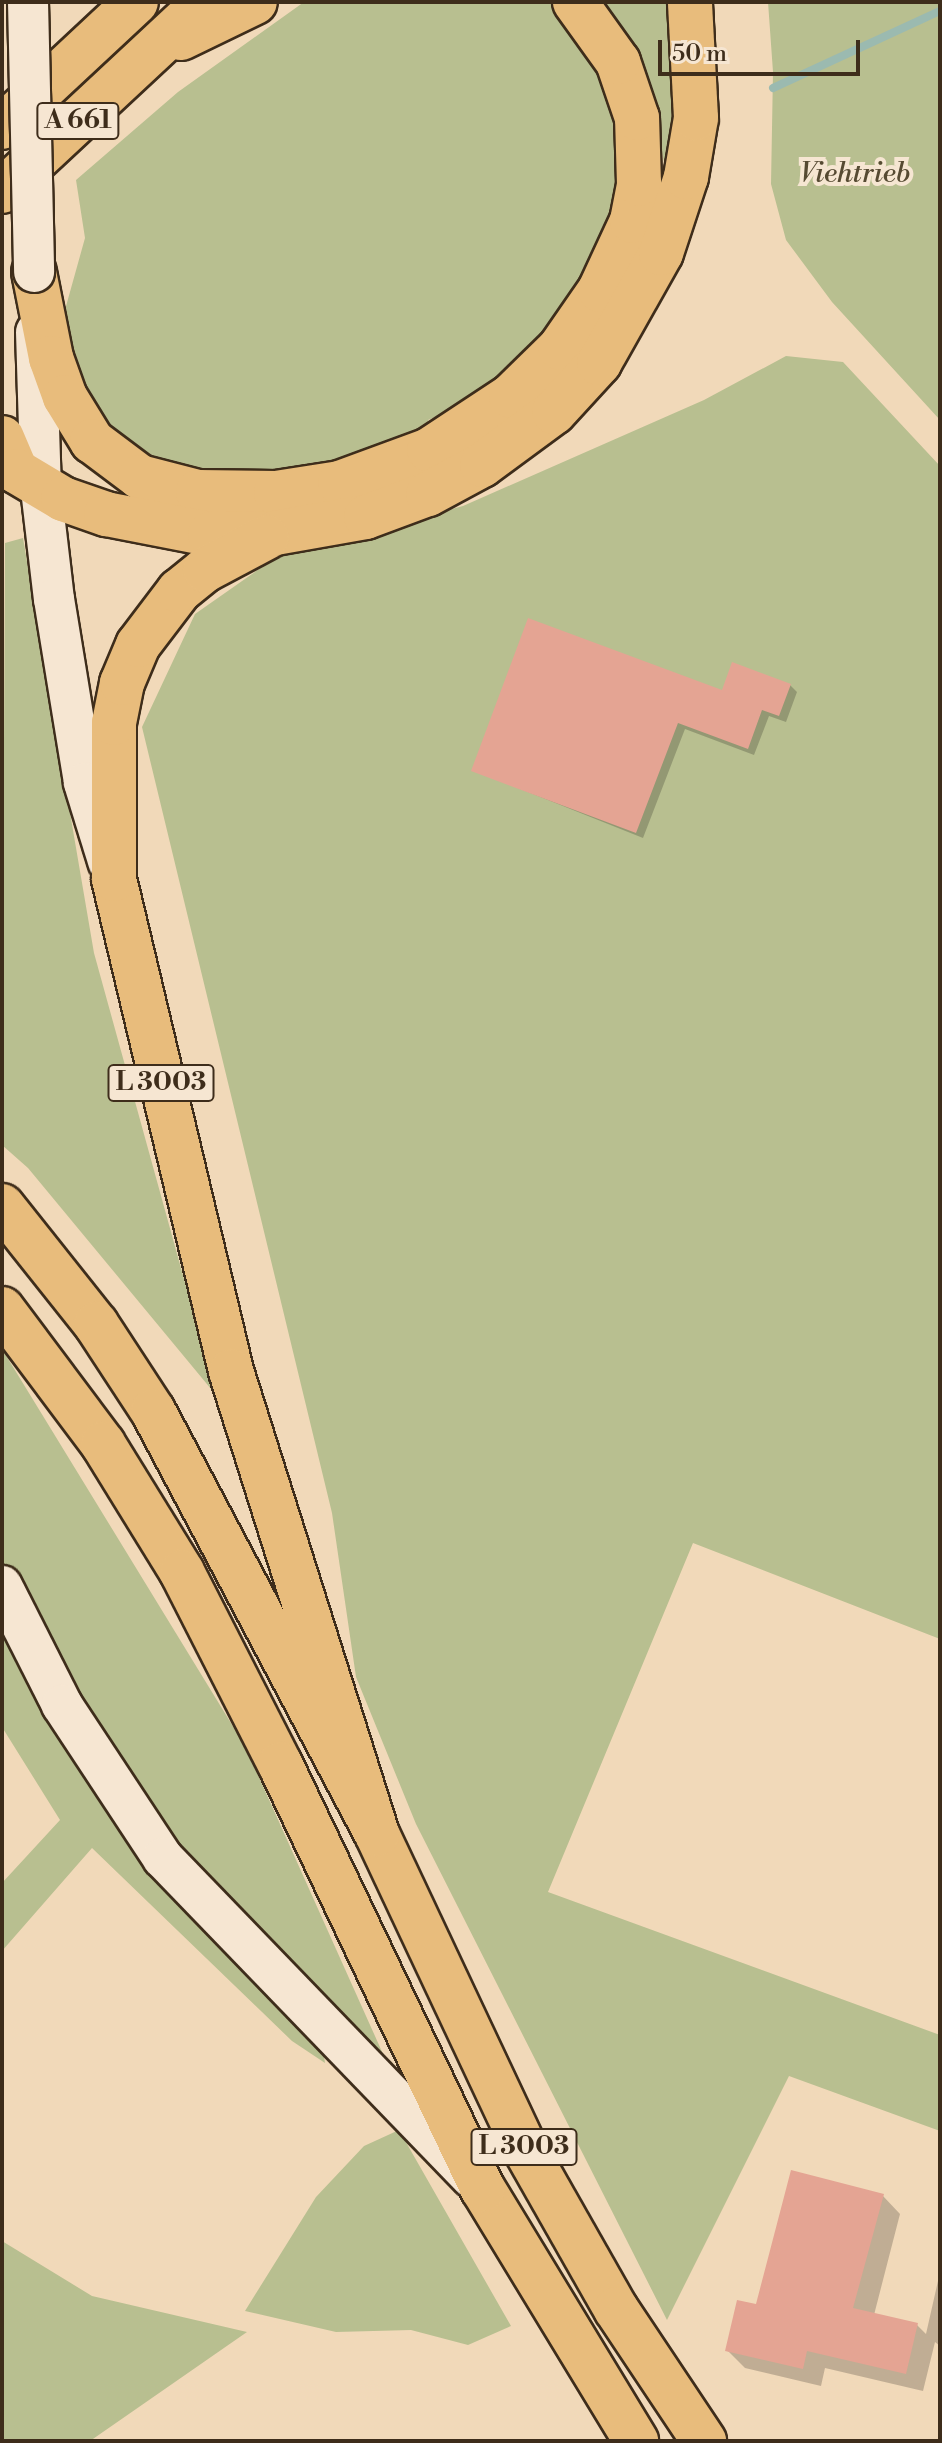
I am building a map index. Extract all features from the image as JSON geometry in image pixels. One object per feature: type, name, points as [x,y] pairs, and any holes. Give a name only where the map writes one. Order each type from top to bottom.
[{"type":"main road","name":"L 3003","points":[[28,2],[41,489],[84,783],[114,879],[231,1371],[377,1834],[525,2149],[616,2309],[704,2441]]},
{"type":"main road","name":"A 661","points":[[2,127],[136,2]]},
{"type":"main road","name":"A 661","points":[[2,191],[205,2]]},
{"type":"main road","points":[[154,51],[255,2]]},
{"type":"main road","points":[[34,272],[51,358],[65,397],[92,441],[140,477],[198,492],[276,493],[340,483],[429,450],[502,403],[560,348],[600,290],[632,221],[639,184],[637,118],[618,62],[575,2]]},
{"type":"main road","points":[[2,438],[16,471],[41,489],[153,525],[210,534],[275,533],[366,517],[454,481],[531,432],[599,363],[661,253],[686,177],[697,89],[690,2]]},
{"type":"main road","points":[[114,879],[114,723],[122,683],[138,645],[179,591],[205,570],[275,533]]},
{"type":"main road","points":[[2,1206],[96,1324],[199,1488],[377,1834]]},
{"type":"main road","points":[[2,1309],[103,1444],[182,1572],[274,1750],[483,2189]]},
{"type":"main road","name":"L 3003","points":[[2,1586],[62,1705],[163,1858],[483,2189],[636,2441]]},
{"type":"green space","points":[[304,2],[548,2],[556,7],[595,57],[621,115],[619,233],[532,351],[459,407],[428,420],[434,430],[399,448],[251,479],[174,464],[133,448],[110,424],[83,380],[63,317],[85,238],[76,180],[178,92]]},
{"type":"green space","points":[[601,2],[669,2],[681,54],[667,176],[653,111]]},
{"type":"green space","name":"Viehtrieb","points":[[768,2],[940,2],[940,420],[832,302],[786,240],[771,184],[773,72]]},
{"type":"green space","points":[[786,356],[843,362],[940,466],[940,1639],[693,1543],[548,1892],[940,2035],[940,2131],[789,2076],[667,2320],[416,1824],[356,1677],[332,1513],[142,727],[195,614],[279,555],[463,506],[704,400]]},
{"type":"green space","points":[[23,538],[94,953],[216,1395],[28,1168],[2,1145],[5,543]]},
{"type":"green space","points":[[2,1349],[245,1746],[392,2074],[315,1991],[325,2063],[292,2041],[92,1848],[2,1951],[2,1883],[60,1820],[2,1727]]},
{"type":"green space","points":[[399,2130],[511,2326],[468,2345],[411,2330],[336,2332],[245,2311],[316,2197],[364,2146]]},
{"type":"green space","points":[[2,2241],[92,2296],[247,2332],[90,2441],[2,2441]]},
{"type":"building","points":[[528,618],[722,690],[732,662],[791,684],[779,716],[762,710],[748,749],[678,723],[636,833],[471,771]]},
{"type":"building","points":[[791,2170],[884,2194],[853,2308],[918,2323],[906,2374],[807,2351],[803,2369],[725,2351],[737,2300],[756,2304]]},
{"type":"waterway","points":[[773,88],[940,11]]}]
